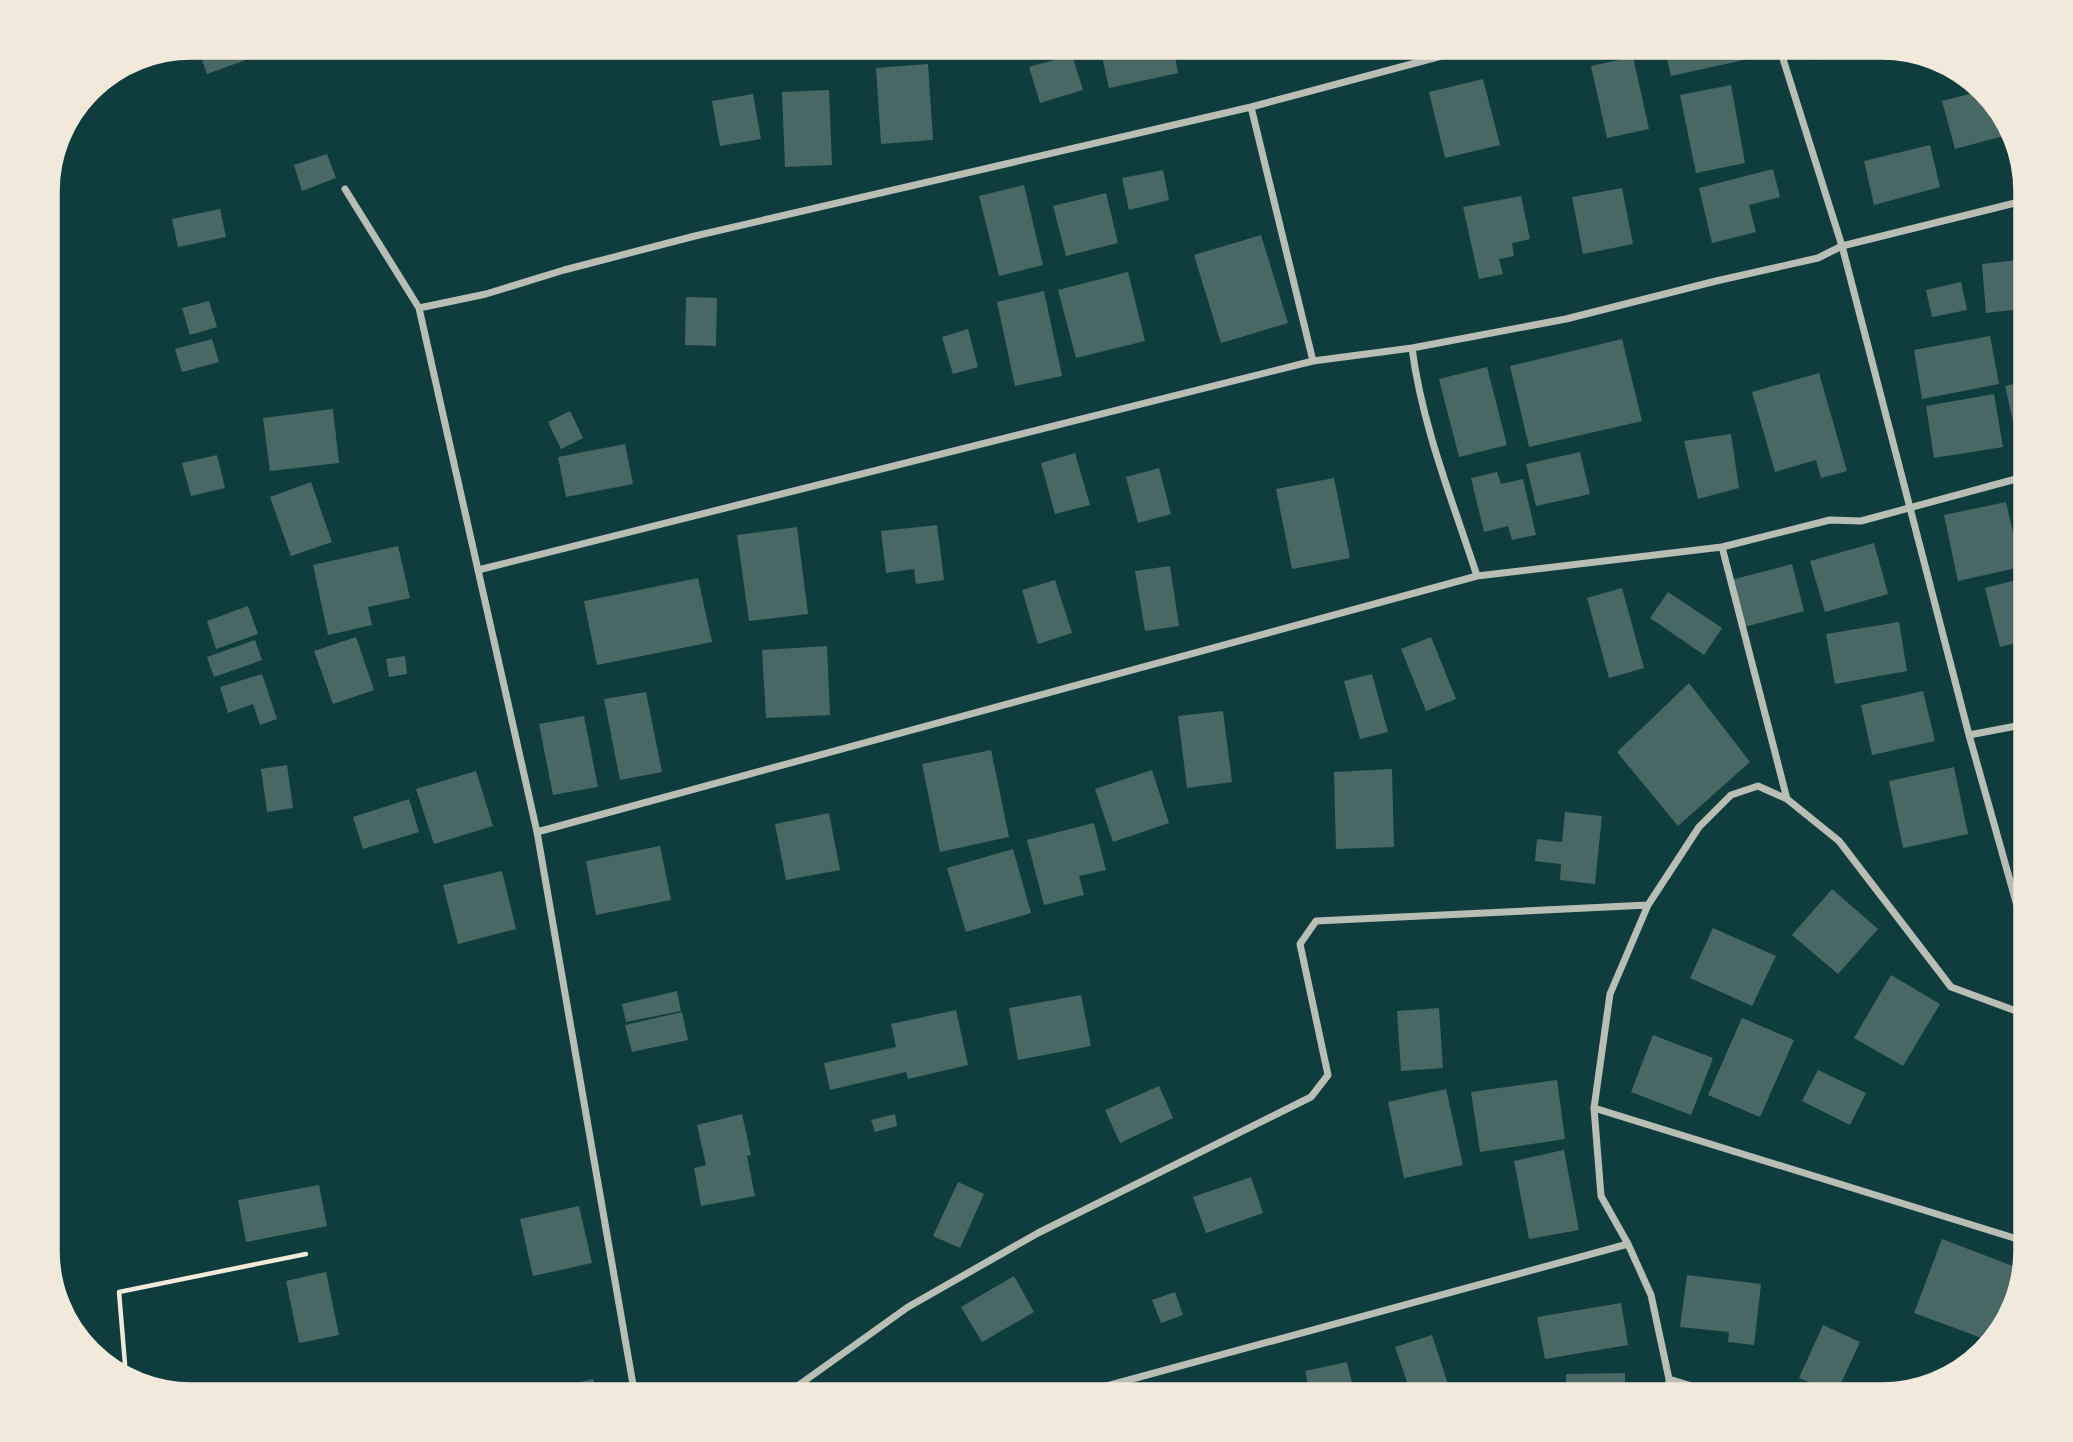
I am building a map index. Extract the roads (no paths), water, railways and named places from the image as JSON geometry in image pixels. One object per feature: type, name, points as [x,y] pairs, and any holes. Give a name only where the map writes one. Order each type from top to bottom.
[{"type":"street","points":[[419,308],[486,294],[564,270],[695,236],[1251,107],[1434,58]]},
{"type":"street","points":[[1783,58],[1842,246],[1969,734],[2015,895]]},
{"type":"street","points":[[1251,107],[1313,361]]},
{"type":"street","points":[[345,189],[419,308],[537,832],[633,1384]]},
{"type":"street","points":[[478,570],[1313,361],[1412,348],[1566,319],[1818,258],[1842,246],[2015,203]]},
{"type":"street","points":[[1412,348],[1415,373],[1438,459],[1477,576]]},
{"type":"street","points":[[537,832],[1477,576],[1723,547],[1830,520],[1861,521],[2015,479]]},
{"type":"street","points":[[1723,547],[1787,800]]},
{"type":"street","points":[[1969,734],[2015,726]]},
{"type":"street","points":[[1669,1384],[1651,1294],[1628,1244],[1601,1196],[1594,1108],[1609,994],[1648,905],[1699,827],[1731,795],[1758,786],[1787,800],[1839,841],[1951,987],[2015,1010]]},
{"type":"street","points":[[800,1384],[908,1307],[1038,1233],[1311,1097],[1328,1075],[1300,944],[1316,921],[1648,905]]},
{"type":"street","points":[[1594,1108],[2015,1238]]},
{"type":"street","points":[[1114,1384],[1628,1244]]},
{"type":"street","points":[[1669,1379],[1685,1384]]}]
